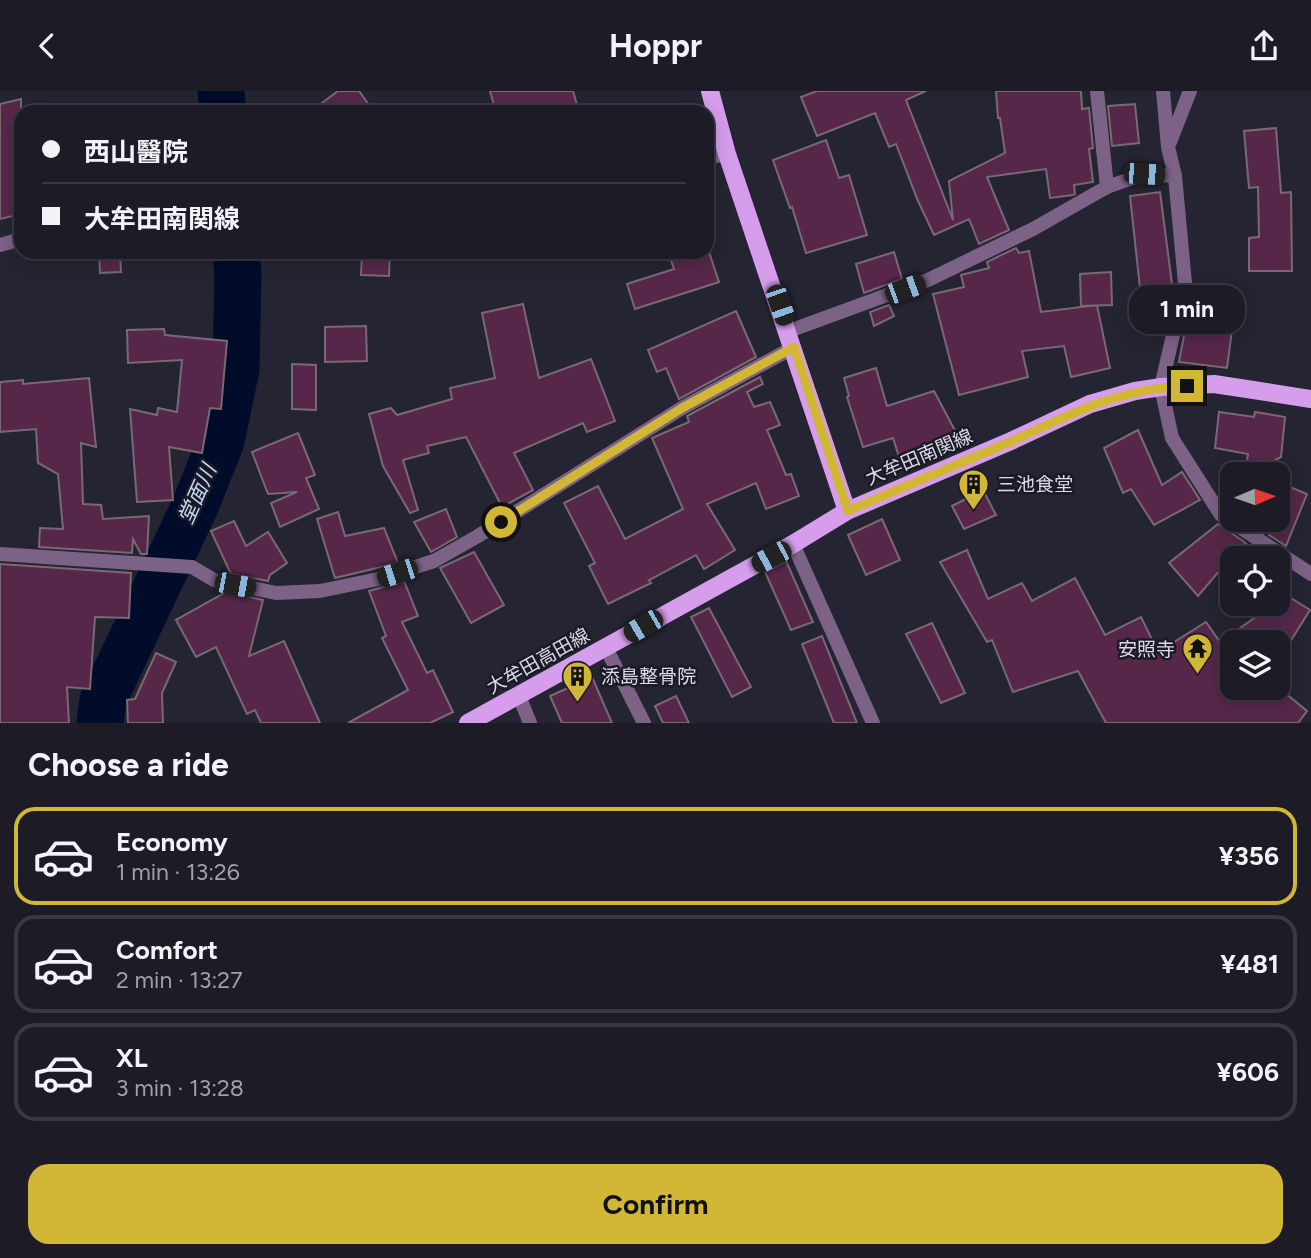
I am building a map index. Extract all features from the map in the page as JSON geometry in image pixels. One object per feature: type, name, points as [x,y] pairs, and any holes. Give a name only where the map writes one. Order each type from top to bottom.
[{"type":"main road","name":"大牟田南関線","points":[[714,106],[727,154],[848,511],[1090,404],[1135,391],[1214,384],[1311,400]]},
{"type":"main road","name":"大牟田高田線","points":[[468,723],[848,511]]},
{"type":"street","points":[[1097,91],[1107,187]]},
{"type":"street","points":[[1163,91],[1168,147],[1175,176],[1185,283],[1161,387],[1172,438],[1221,515],[1311,574]]},
{"type":"street","points":[[1168,147],[1190,91]]},
{"type":"street","points":[[714,157],[727,154]]},
{"type":"street","points":[[0,554],[192,567],[214,580],[276,593],[320,591],[378,579],[434,561],[791,339],[928,280],[1032,229],[1107,187],[1144,174],[1175,176]]},
{"type":"street","points":[[793,544],[873,723]]},
{"type":"street","points":[[606,647],[644,723]]},
{"type":"street","points":[[519,696],[530,723]]},
{"type":"building","points":[[338,91],[359,91],[369,105],[319,105]]},
{"type":"building","points":[[490,91],[573,91],[577,105],[494,105]]},
{"type":"building","points":[[817,91],[926,91],[906,100],[953,220],[949,181],[1005,153],[996,91],[1081,91],[1082,109],[1089,108],[1093,148],[1089,149],[1093,182],[1074,185],[1073,195],[1050,198],[1046,169],[987,177],[1009,230],[979,244],[969,219],[934,235],[896,144],[889,147],[875,113],[817,136],[801,97]]},
{"type":"building","points":[[21,99],[21,105],[14,105],[14,216],[0,219],[0,104]]},
{"type":"building","points":[[1135,104],[1139,143],[1112,146],[1108,106]]},
{"type":"building","points":[[1276,128],[1281,193],[1291,192],[1292,271],[1249,271],[1249,238],[1259,237],[1258,187],[1249,188],[1244,131]]},
{"type":"building","points":[[826,140],[839,178],[849,175],[867,235],[806,253],[792,207],[790,208],[773,160]]},
{"type":"building","points":[[1160,192],[1172,284],[1140,288],[1130,196]]},
{"type":"building","points":[[1016,248],[1019,253],[1029,251],[1041,312],[1097,305],[1110,368],[1071,377],[1064,346],[1022,351],[1028,377],[959,395],[933,294],[964,287],[961,275],[989,268],[987,262]]},
{"type":"building","points":[[894,252],[902,279],[864,293],[856,264]]},
{"type":"building","points":[[99,259],[120,259],[121,272],[100,273]]},
{"type":"building","points":[[362,259],[390,259],[389,276],[361,275]]},
{"type":"building","points":[[670,259],[711,259],[719,282],[635,309],[627,284],[674,269]]},
{"type":"building","points":[[1111,272],[1112,305],[1081,306],[1080,274]]},
{"type":"building","points":[[523,304],[539,378],[591,359],[615,421],[587,432],[583,423],[514,453],[533,490],[502,507],[466,437],[427,446],[429,453],[403,460],[418,510],[410,513],[383,466],[369,414],[391,408],[397,415],[452,399],[450,388],[495,378],[482,313]]},
{"type":"building","points":[[889,305],[894,316],[874,326],[870,312]]},
{"type":"building","points":[[1189,309],[1234,315],[1227,368],[1179,362]]},
{"type":"building","points":[[736,311],[756,357],[679,399],[666,368],[657,372],[648,350]]},
{"type":"building","points":[[366,326],[367,361],[325,362],[325,327]]},
{"type":"building","points":[[164,329],[165,335],[227,341],[221,409],[210,408],[202,453],[169,447],[173,500],[137,502],[130,409],[157,415],[158,408],[177,412],[182,360],[128,363],[127,330]]},
{"type":"building","points":[[292,364],[316,365],[316,410],[292,409]]},
{"type":"building","points":[[876,368],[887,406],[934,391],[960,440],[900,460],[893,438],[863,447],[847,397],[849,396],[844,378]]},
{"type":"building","points":[[760,377],[763,384],[747,392],[754,407],[770,402],[780,425],[767,430],[786,475],[791,474],[799,496],[766,509],[756,483],[707,504],[735,550],[704,569],[696,555],[649,580],[651,583],[608,604],[589,566],[595,563],[564,503],[598,486],[625,539],[683,509],[652,438],[689,422],[687,416]]},
{"type":"building","points":[[89,378],[96,447],[81,443],[83,504],[101,505],[103,519],[149,516],[147,554],[141,554],[133,539],[132,553],[39,547],[40,528],[63,529],[58,474],[38,463],[36,429],[0,432],[0,382],[23,380],[23,384]]},
{"type":"building","points":[[1219,412],[1254,417],[1255,412],[1285,417],[1281,457],[1272,462],[1247,462],[1248,454],[1215,448]]},
{"type":"building","points":[[1138,430],[1162,485],[1182,472],[1200,500],[1154,525],[1131,489],[1123,493],[1104,448]]},
{"type":"building","points":[[298,433],[315,475],[306,478],[319,509],[280,527],[271,503],[297,492],[268,494],[252,452]]},
{"type":"building","points":[[1290,487],[1307,494],[1286,546],[1269,535],[1270,532],[1290,532]]},
{"type":"building","name":"三池食堂","points":[[983,490],[996,515],[964,529],[952,506]]},
{"type":"building","points":[[446,509],[457,537],[431,552],[414,522]]},
{"type":"building","points":[[338,512],[345,536],[384,528],[398,563],[335,578],[317,519]]},
{"type":"building","points":[[882,519],[900,560],[866,575],[848,535]]},
{"type":"building","points":[[234,521],[246,546],[268,532],[287,563],[270,575],[268,581],[231,574],[211,531]]},
{"type":"building","points":[[1218,524],[1220,532],[1230,532],[1249,546],[1220,546],[1220,570],[1198,596],[1169,563]]},
{"type":"building","points":[[967,550],[988,599],[1022,583],[1032,601],[1075,578],[1105,635],[1141,617],[1158,652],[1206,622],[1220,642],[1220,700],[1290,700],[1290,697],[1307,711],[1298,723],[1106,723],[1078,671],[1013,692],[992,640],[987,642],[940,562]]},
{"type":"building","points":[[474,552],[504,605],[471,623],[440,568]]},
{"type":"building","points":[[786,561],[813,622],[791,630],[765,572]]},
{"type":"building","points":[[0,564],[131,573],[129,618],[95,617],[90,689],[67,687],[69,723],[0,723]]},
{"type":"building","points":[[404,581],[418,616],[402,622],[427,673],[433,670],[453,712],[430,723],[348,723],[408,690],[382,638],[386,636],[369,591]]},
{"type":"building","points":[[226,592],[263,600],[249,656],[284,641],[320,723],[261,723],[255,710],[247,714],[216,647],[196,657],[176,620]]},
{"type":"building","points":[[1290,598],[1310,610],[1290,642],[1290,630],[1237,630],[1257,616],[1290,616]]},
{"type":"building","points":[[709,608],[751,687],[732,697],[691,617]]},
{"type":"building","points":[[932,623],[965,693],[941,703],[906,634]]},
{"type":"building","points":[[822,636],[857,723],[834,723],[802,644]]},
{"type":"building","points":[[156,653],[176,662],[162,693],[163,723],[128,723],[127,700],[135,699]]},
{"type":"building","name":"添島整骨院","points":[[592,677],[612,723],[562,723],[550,696]]},
{"type":"building","points":[[676,696],[689,723],[663,723],[655,706]]},
{"type":"waterway","name":"堂面川","points":[[221,91],[222,105]]},
{"type":"waterway","name":"堂面川","points":[[100,723],[103,700],[195,506],[221,441],[236,369],[237,259]]},
{"type":"place","name":"三池食堂","points":[[974,511]]},
{"type":"place","name":"安照寺","points":[[1198,676]]},
{"type":"place","name":"添島整骨院","points":[[578,703]]},
{"type":"route","points":[[501,522],[682,408],[794,347],[848,511],[1090,404],[1135,391],[1187,386]]}]
